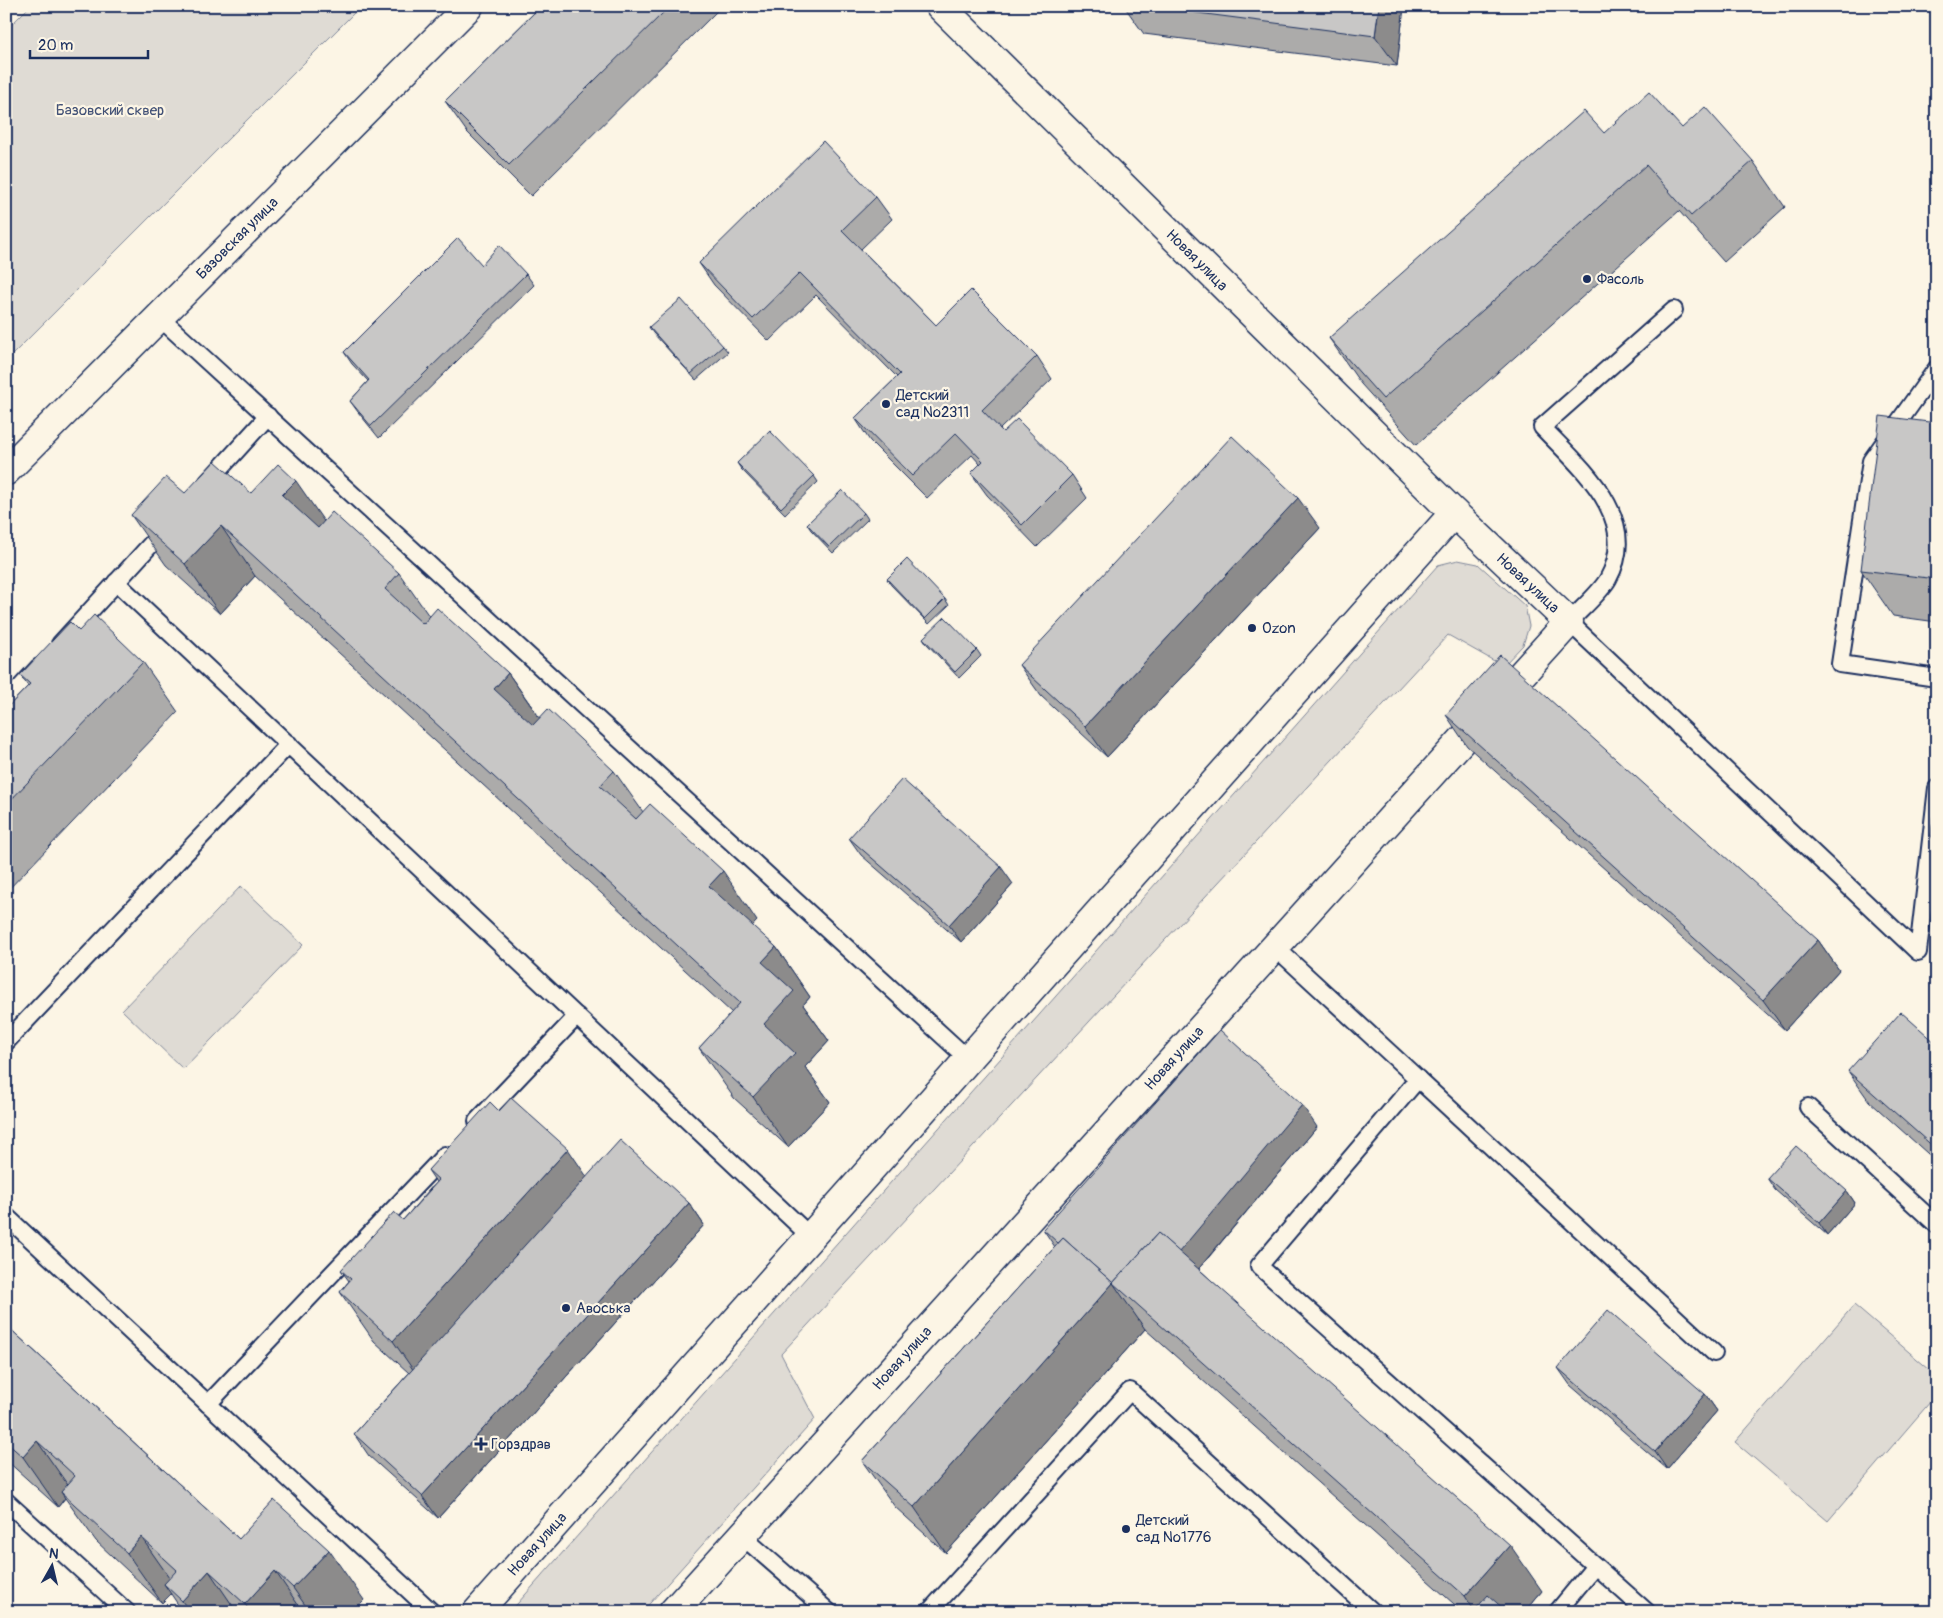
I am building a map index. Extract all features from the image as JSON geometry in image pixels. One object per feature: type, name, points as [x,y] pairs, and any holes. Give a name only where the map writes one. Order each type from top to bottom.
[{"type":"street","name":"Базовская улица","points":[[6,471],[469,6]]},
{"type":"street","name":"Новая улица","points":[[673,1612],[1569,622],[1454,513],[940,6]]},
{"type":"street","name":"Новая улица","points":[[477,1612],[1454,513]]},
{"type":"lane","points":[[1674,310],[1542,427],[1598,487],[1615,518],[1618,552],[1608,580],[1569,622],[1918,952],[1937,788]]},
{"type":"lane","points":[[158,317],[968,1059]]},
{"type":"lane","points":[[1937,368],[1872,461],[1840,664],[1937,678]]},
{"type":"lane","points":[[195,495],[268,416]]},
{"type":"lane","points":[[6,703],[176,517]]},
{"type":"lane","points":[[116,582],[811,1237]]},
{"type":"lane","points":[[6,1042],[289,744]]},
{"type":"lane","points":[[1275,947],[1714,1353]]},
{"type":"lane","points":[[468,1131],[577,1016]]},
{"type":"lane","points":[[1418,1079],[1259,1266],[1647,1612]]},
{"type":"lane","points":[[1808,1107],[1937,1225]]},
{"type":"lane","points":[[208,1404],[454,1145]]},
{"type":"lane","points":[[6,1216],[432,1612]]},
{"type":"lane","points":[[929,1612],[1130,1391],[1373,1612]]},
{"type":"lane","points":[[6,1501],[127,1612]]},
{"type":"lane","points":[[742,1536],[829,1612]]},
{"type":"lane","points":[[1557,1612],[1596,1566]]},
{"type":"green space","name":"Базовский сквер","points":[[30,6],[361,6],[6,361],[6,30]]},
{"type":"green space","points":[[1458,560],[1478,564],[1525,606],[1529,626],[1523,645],[1503,666],[1448,635],[781,1354],[815,1419],[642,1612],[510,1612],[1438,565]]},
{"type":"green space","points":[[241,886],[303,945],[183,1069],[122,1010]]},
{"type":"green space","points":[[1854,1305],[1937,1376],[1937,1394],[1828,1521],[1735,1442]]},
{"type":"building","points":[[541,6],[670,6],[509,165],[445,101]]},
{"type":"building","points":[[1144,6],[1379,6],[1375,36]]},
{"type":"building","points":[[1649,92],[1682,128],[1705,107],[1753,161],[1691,216],[1646,165],[1383,399],[1329,338],[1584,111],[1604,133]]},
{"type":"building","points":[[823,141],[876,197],[842,230],[936,325],[971,290],[1037,356],[982,410],[1003,432],[1017,419],[1072,475],[1022,525],[971,473],[983,461],[956,433],[912,476],[855,418],[900,374],[800,273],[753,319],[699,263]]},
{"type":"building","points":[[458,238],[482,265],[499,245],[526,274],[371,426],[350,401],[369,380],[344,352]]},
{"type":"building","points":[[681,299],[723,346],[691,374],[649,327]]},
{"type":"building","points":[[1880,416],[1937,423],[1937,579],[1861,570]]},
{"type":"building","points":[[770,431],[814,476],[781,508],[737,463]]},
{"type":"building","points":[[1232,436],[1298,498],[1085,726],[1019,665]]},
{"type":"building","points":[[215,461],[251,493],[278,464],[296,481],[282,495],[318,528],[332,512],[399,573],[385,589],[423,624],[437,608],[508,673],[494,689],[533,725],[548,709],[614,771],[600,786],[636,819],[650,804],[723,871],[709,886],[776,947],[762,962],[794,991],[764,1024],[795,1053],[753,1097],[699,1048],[740,1003],[221,526],[185,564],[131,515],[166,477],[185,493]]},
{"type":"building","points":[[842,490],[864,513],[829,547],[807,524]]},
{"type":"building","points":[[907,559],[945,599],[925,619],[887,579]]},
{"type":"building","points":[[94,615],[143,662],[6,805],[6,709],[30,684],[20,675],[70,622],[79,631]]},
{"type":"building","points":[[945,617],[977,650],[955,672],[923,638]]},
{"type":"building","points":[[1500,655],[1818,940],[1763,1000],[1446,715]]},
{"type":"building","points":[[902,779],[1001,867],[949,925],[849,838]]},
{"type":"building","points":[[1937,787],[1937,836],[1931,836]]},
{"type":"building","points":[[1901,1012],[1937,1044],[1937,1150],[1848,1071]]},
{"type":"building","points":[[1220,1030],[1302,1105],[1179,1252],[1158,1233],[1113,1283],[1063,1238],[1058,1243],[1043,1229]]},
{"type":"building","points":[[511,1098],[568,1149],[393,1341],[340,1292],[351,1279],[341,1270],[394,1212],[403,1220],[439,1180],[428,1170],[490,1102],[499,1111]]},
{"type":"building","name":"Авоська","points":[[620,1140],[689,1203],[422,1496],[354,1434]]},
{"type":"building","points":[[1796,1146],[1847,1191],[1819,1223],[1767,1178]]},
{"type":"building","points":[[1158,1233],[1510,1545],[1465,1596],[1113,1283]]},
{"type":"building","points":[[1063,1238],[1113,1283],[914,1507],[862,1461]]},
{"type":"building","points":[[1608,1310],[1705,1394],[1655,1452],[1558,1368]]},
{"type":"building","points":[[6,1325],[239,1539],[274,1500],[329,1550],[293,1588],[275,1571],[245,1604],[209,1571],[182,1601],[164,1584],[177,1570],[141,1537],[127,1553],[61,1492],[75,1476],[37,1441],[23,1457],[6,1442]]},
{"type":"building","points":[[1488,1595],[1507,1612],[1473,1612]]},
{"type":"place","name":"Фасоль","points":[[1587,279]]},
{"type":"place","name":"Детский сад №2311","points":[[886,404]]},
{"type":"place","name":"Ozon","points":[[1252,628]]},
{"type":"place","name":"Авоська","points":[[566,1308]]},
{"type":"place","name":"Горздрав","points":[[481,1444]]},
{"type":"place","name":"Детский сад №1776","points":[[1126,1529]]}]
